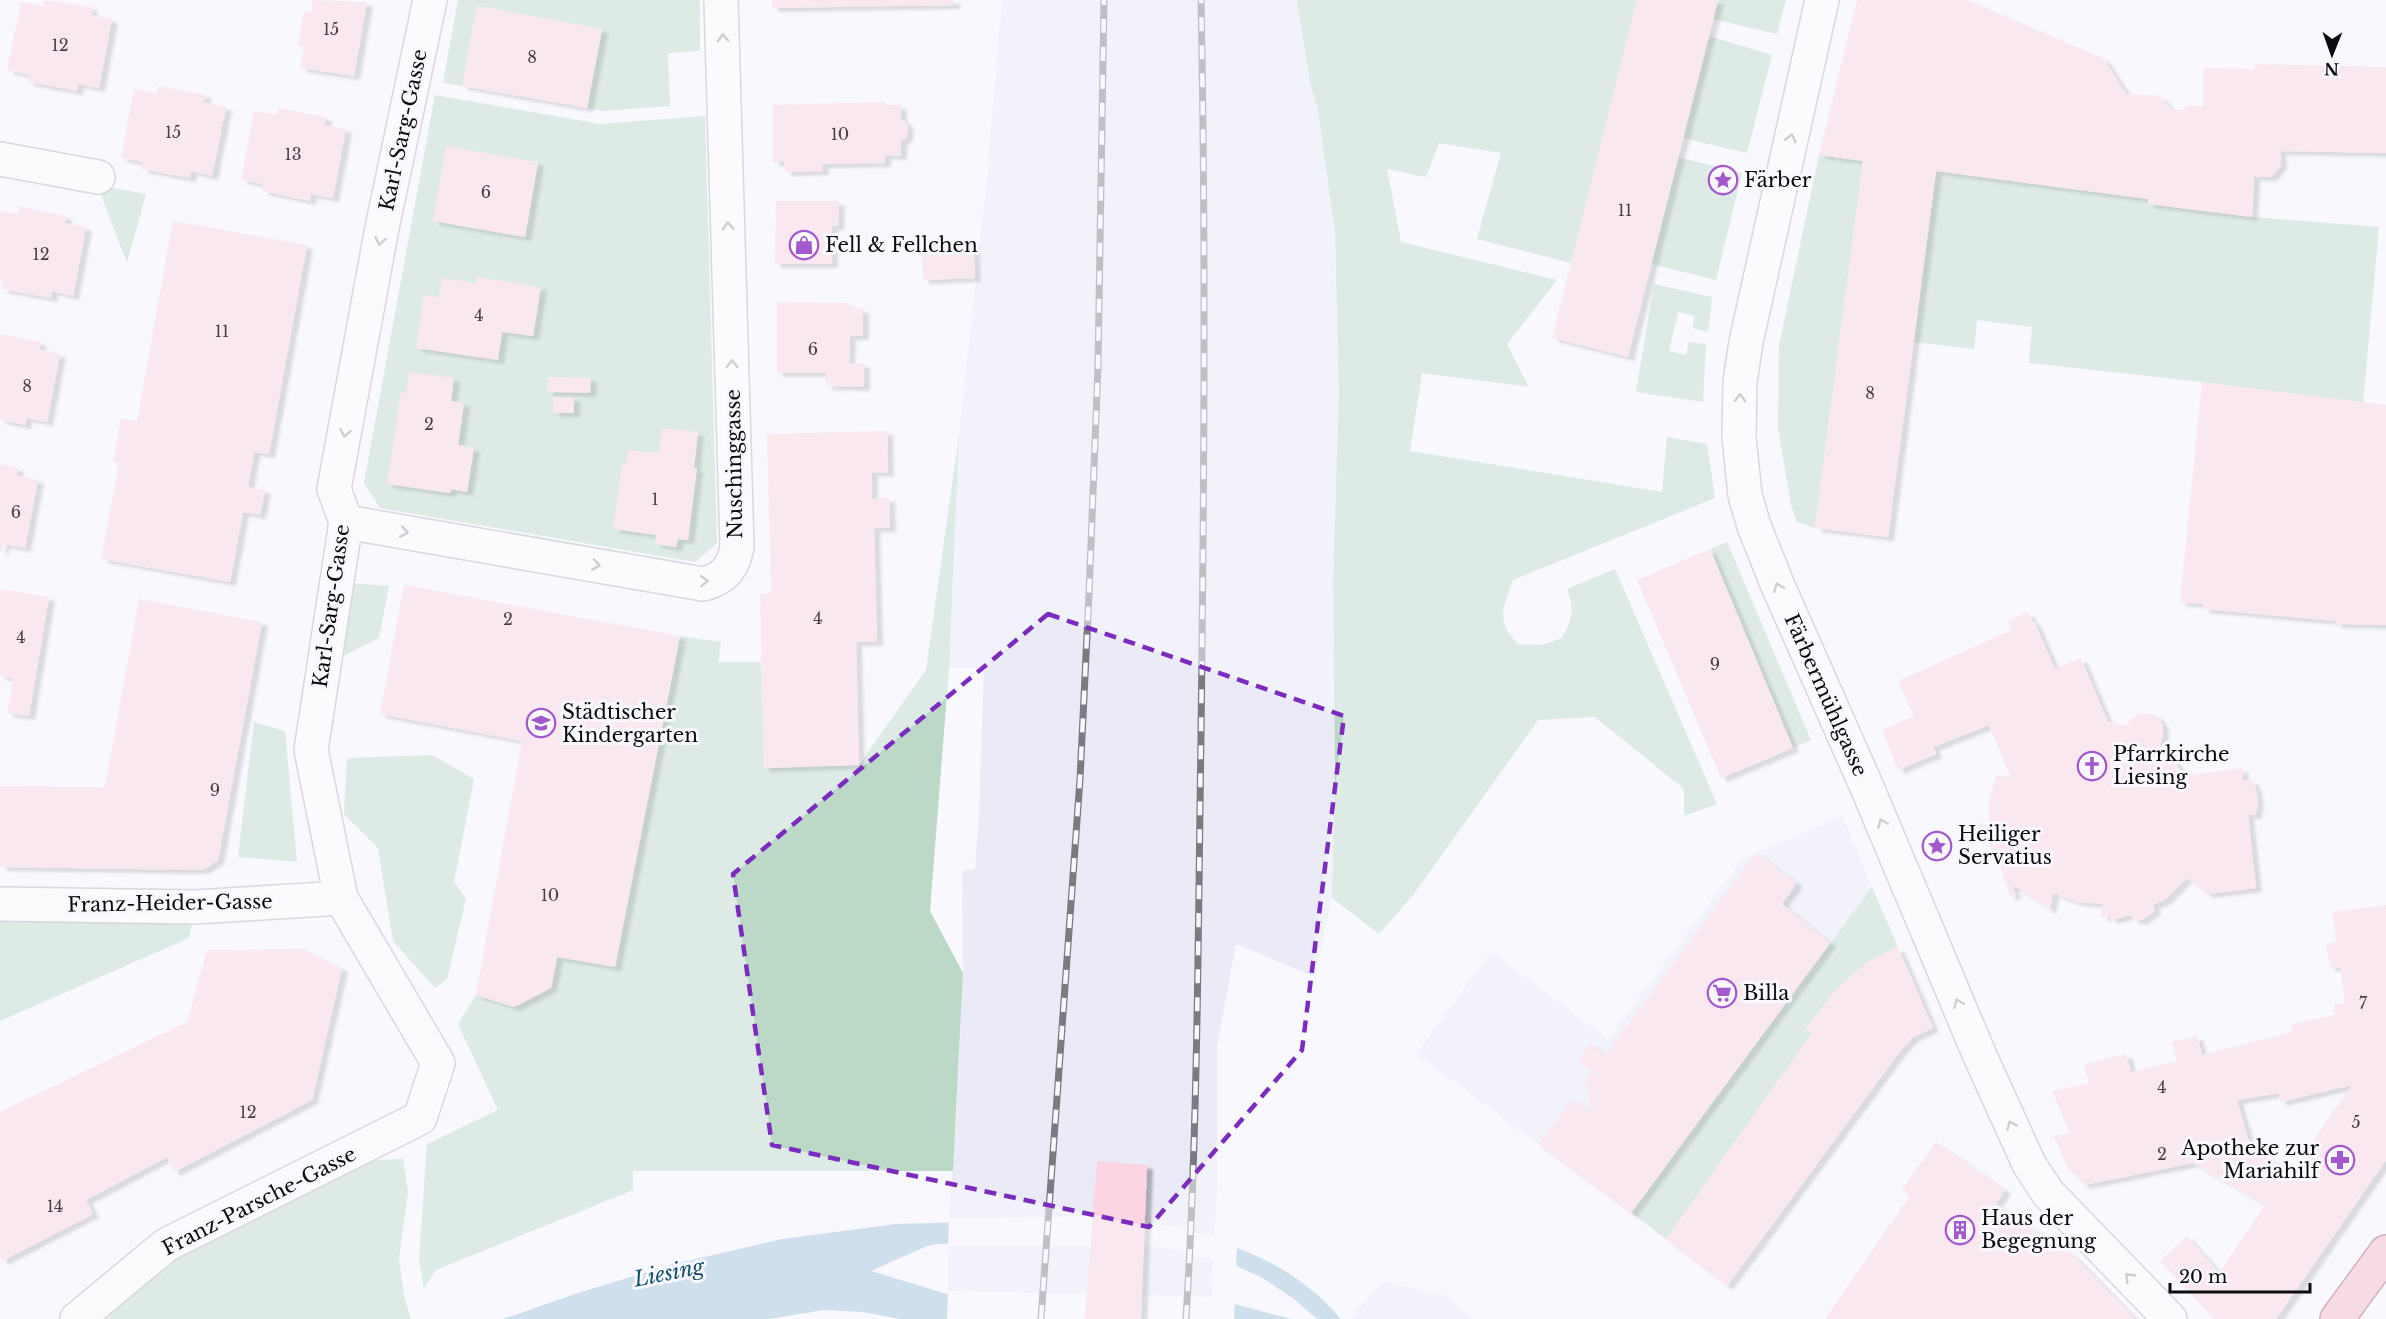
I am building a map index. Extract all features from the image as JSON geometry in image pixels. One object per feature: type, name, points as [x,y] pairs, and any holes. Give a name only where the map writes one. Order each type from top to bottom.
[{"type":"main road","points":[[2337,1319],[2386,1252]]},
{"type":"street","name":"Karl-Sarg-Gasse","points":[[420,1118],[438,1063],[341,898],[311,750],[346,522],[334,489],[382,228],[430,0]]},
{"type":"street","name":"Nuschinggasse","points":[[346,522],[703,584],[716,581],[727,572],[734,560],[737,547],[721,0]]},
{"type":"street","name":"Färbermühlgasse","points":[[1822,0],[1746,342],[1740,382],[1739,437],[1745,495],[1778,586],[2029,1164],[2048,1193],[2170,1319]]},
{"type":"street","points":[[0,159],[98,177]]},
{"type":"street","name":"Franz-Heider-Gasse","points":[[0,904],[195,907],[341,898]]},
{"type":"street","name":"Franz-Parsche-Gasse","points":[[77,1319],[166,1245],[420,1118]]},
{"type":"highlighted area","points":[[1048,614],[1344,716],[1302,1050],[1149,1227],[772,1145],[733,874]]},
{"type":"shaded area","points":[[1002,0],[1297,0],[1310,82],[1318,110],[1334,235],[1339,393],[1333,581],[1335,769],[1332,898],[1315,977],[1236,944],[1217,1046],[1217,1187],[1210,1319],[947,1319],[948,1231],[963,973],[962,871],[975,869],[984,668],[949,668],[959,435],[987,178]]},
{"type":"shaded area","points":[[1843,816],[1872,887],[1631,1213],[1416,1054],[1491,952],[1608,1039],[1742,859]]},
{"type":"shaded area","points":[[1382,1282],[1444,1295],[1475,1319],[1350,1319]]},
{"type":"green space","points":[[458,0],[700,0],[700,51],[668,53],[670,106],[603,111],[587,108],[602,29],[477,6],[462,86],[443,83]]},
{"type":"green space","points":[[1297,0],[1637,0],[1571,263],[1477,239],[1501,153],[1439,143],[1426,177],[1387,169],[1401,242],[1557,280],[1507,344],[1529,387],[1422,373],[1410,451],[1662,492],[1667,437],[1707,444],[1715,498],[1513,580],[1503,614],[1506,628],[1518,644],[1542,645],[1562,638],[1572,614],[1567,589],[1615,569],[1717,804],[1684,816],[1684,789],[1595,717],[1538,720],[1413,895],[1379,934],[1332,898],[1335,769],[1333,581],[1339,393],[1335,235],[1318,110],[1310,82]]},
{"type":"green space","points":[[1718,0],[1786,0],[1777,34],[1713,19]]},
{"type":"green space","points":[[1709,36],[1772,55],[1747,153],[1683,138]]},
{"type":"green space","points":[[435,95],[600,124],[705,116],[717,543],[695,562],[380,508],[364,483]]},
{"type":"green space","points":[[1819,155],[1863,161],[1815,528],[1797,522],[1791,505],[1778,428],[1779,345]]},
{"type":"green space","points":[[1678,157],[1742,173],[1716,280],[1651,264]]},
{"type":"green space","points":[[1936,171],[2148,199],[2149,204],[2252,217],[2379,227],[2363,403],[2029,363],[2032,327],[1977,320],[1974,349],[1914,342]]},
{"type":"green space","points":[[97,185],[146,194],[127,263]]},
{"type":"green space","points":[[1654,284],[1712,297],[1708,332],[1692,328],[1695,316],[1678,312],[1669,351],[1686,355],[1689,342],[1706,344],[1703,402],[1636,392]]},
{"type":"green space","points":[[959,435],[949,668],[930,911],[963,973],[953,1171],[633,1171],[633,1190],[436,1270],[424,1288],[419,1260],[427,1144],[498,1110],[458,1024],[476,995],[514,1007],[551,988],[557,957],[615,966],[680,636],[721,642],[718,662],[761,662],[764,768],[859,765],[926,670]]},
{"type":"green space","points":[[1727,542],[1811,740],[1793,748],[1710,549]]},
{"type":"green space","points":[[349,583],[389,586],[379,638],[337,659]]},
{"type":"green space","points":[[254,722],[285,731],[297,862],[238,857]]},
{"type":"green space","points":[[432,755],[474,779],[454,882],[466,899],[447,979],[435,988],[393,941],[378,848],[344,814],[347,758]]},
{"type":"green space","points":[[1872,887],[1898,947],[1856,972],[1827,1002],[1806,1029],[1812,1033],[1666,1239],[1631,1213]]},
{"type":"green space","points":[[0,916],[193,918],[189,938],[0,1021]]},
{"type":"green space","points":[[403,1159],[408,1192],[399,1259],[404,1296],[411,1319],[106,1319],[172,1258],[371,1160]]},
{"type":"water","name":"Liesing","points":[[1091,1219],[1194,1236],[1258,1257],[1287,1273],[1315,1293],[1341,1319],[1317,1319],[1294,1299],[1261,1277],[1223,1260],[1174,1246],[992,1242],[927,1246],[871,1271],[947,1294],[1219,1300],[1291,1319],[899,1319],[863,1312],[823,1310],[769,1319],[503,1319],[670,1265],[782,1239],[896,1224]]},
{"type":"pier","points":[[1092,1216],[1177,1227],[1237,1244],[1236,1269],[1173,1249],[1144,1246],[948,1246],[949,1219]]},
{"type":"pier","points":[[948,1291],[1219,1297],[1235,1300],[1234,1319],[947,1319]]},
{"type":"building","points":[[44,0],[92,7],[91,15],[112,19],[99,88],[78,84],[77,91],[28,82],[29,75],[7,70],[21,2],[44,6]]},
{"type":"building","points":[[313,0],[367,2],[354,76],[300,68],[304,47],[298,45],[304,11],[311,12]]},
{"type":"building","points":[[772,0],[954,0],[954,5],[772,8]]},
{"type":"building","points":[[1637,0],[1718,0],[1628,357],[1552,338]]},
{"type":"building","points":[[1857,0],[1967,0],[2104,59],[2126,94],[2160,96],[2172,110],[2183,110],[2188,105],[2203,106],[2203,68],[2255,69],[2255,64],[2386,67],[2386,153],[2280,151],[2281,165],[2271,177],[2254,177],[2252,217],[2148,204],[2148,199],[1936,171],[1888,537],[1815,528],[1863,161],[1819,155]]},
{"type":"building","points":[[477,6],[602,29],[587,108],[462,86]]},
{"type":"building","points":[[158,86],[206,95],[204,102],[226,107],[212,176],[191,171],[190,178],[141,169],[143,162],[121,158],[134,89],[157,93]]},
{"type":"building","points":[[885,102],[885,105],[901,105],[901,119],[906,122],[908,130],[906,138],[901,141],[901,156],[885,155],[885,163],[822,164],[823,171],[785,172],[784,161],[773,162],[773,105]]},
{"type":"building","points":[[279,108],[326,117],[324,125],[346,129],[333,198],[311,194],[310,201],[262,191],[263,184],[241,180],[254,111],[277,115]]},
{"type":"building","points":[[446,146],[538,162],[525,237],[433,221]]},
{"type":"building","name":"Fell & Fellchen","points":[[776,201],[839,201],[838,226],[832,226],[832,264],[775,264]]},
{"type":"building","points":[[19,206],[66,216],[65,223],[86,227],[73,296],[52,291],[51,298],[2,289],[0,211],[18,214]]},
{"type":"building","points":[[173,221],[307,245],[269,454],[254,452],[248,487],[265,490],[260,515],[243,512],[230,582],[101,559],[119,463],[113,462],[121,418],[137,421]]},
{"type":"building","points":[[973,240],[975,278],[923,280],[921,242]]},
{"type":"building","points":[[477,277],[541,287],[533,336],[502,332],[498,360],[416,348],[424,295],[439,297],[442,278],[476,283]]},
{"type":"building","points":[[777,302],[849,303],[849,308],[863,309],[863,336],[850,336],[849,363],[864,363],[864,387],[826,386],[826,373],[777,373]]},
{"type":"building","points":[[0,334],[41,342],[39,349],[60,354],[47,422],[26,418],[25,425],[0,420]]},
{"type":"building","points":[[409,372],[454,378],[451,401],[464,403],[458,445],[474,448],[467,492],[451,489],[450,493],[387,484],[401,392],[406,393]]},
{"type":"building","points":[[548,377],[591,378],[590,393],[547,392]]},
{"type":"building","points":[[2202,382],[2386,405],[2386,625],[2336,624],[2335,621],[2203,609],[2203,604],[2180,602]]},
{"type":"building","points":[[553,397],[574,398],[574,413],[553,413]]},
{"type":"building","points":[[662,428],[698,432],[694,468],[697,468],[688,540],[678,539],[676,547],[655,544],[656,535],[613,529],[622,463],[626,464],[628,450],[659,453]]},
{"type":"building","points":[[887,431],[888,473],[872,472],[872,499],[889,498],[890,528],[874,528],[877,642],[856,642],[859,765],[764,768],[760,594],[771,593],[767,434]]},
{"type":"building","points":[[0,464],[18,468],[17,475],[38,480],[25,548],[4,544],[0,551]]},
{"type":"building","points":[[1710,549],[1793,748],[1721,778],[1637,580]]},
{"type":"building","points":[[404,585],[680,636],[615,967],[557,957],[551,988],[514,1007],[476,995],[522,741],[380,714]]},
{"type":"building","points":[[0,589],[49,597],[29,716],[7,713],[13,679],[0,676]]},
{"type":"building","points":[[139,599],[262,622],[218,860],[203,870],[0,867],[0,786],[105,787]]},
{"type":"building","name":"Pfarrkirche Liesing","points":[[2028,612],[2055,669],[2081,658],[2108,722],[2127,726],[2130,720],[2137,715],[2147,713],[2157,716],[2163,725],[2160,745],[2177,764],[2183,776],[2242,768],[2243,780],[2252,780],[2258,804],[2255,815],[2248,815],[2256,888],[2208,894],[2187,878],[2165,900],[2153,905],[2155,911],[2142,920],[2134,920],[2131,915],[2111,920],[2110,916],[2101,917],[2103,904],[2077,902],[2053,893],[2050,910],[2015,886],[2012,889],[2016,894],[2010,897],[1999,862],[1990,845],[1974,827],[1980,822],[1985,829],[1989,826],[1989,802],[1996,775],[2011,778],[1989,725],[1933,747],[1936,754],[1898,770],[1882,730],[1914,716],[1898,681],[2012,630],[2008,621]]},
{"type":"building","name":"Billa","points":[[1756,853],[1797,883],[1782,904],[1830,943],[1631,1213],[1538,1144],[1572,1099],[1591,1113],[1588,1087],[1583,1083],[1592,1071],[1578,1060],[1590,1043],[1605,1055]]},
{"type":"building","points":[[2386,905],[2386,1160],[2276,1319],[2214,1319],[2160,1261],[2187,1236],[2219,1273],[2265,1205],[2193,1163],[2084,1185],[2066,1165],[2054,1136],[2070,1133],[2052,1091],[2089,1083],[2084,1065],[2089,1063],[2126,1054],[2131,1072],[2177,1061],[2172,1042],[2197,1036],[2202,1055],[2293,1032],[2291,1024],[2335,1015],[2334,1004],[2345,1003],[2340,967],[2330,968],[2326,945],[2336,942],[2333,912]],"holes":[[[2352,1085],[2291,1172],[2250,1145],[2237,1100],[2279,1093],[2280,1102]]]},
{"type":"building","points":[[1898,947],[1933,1028],[1913,1037],[1901,1050],[1727,1286],[1666,1239],[1812,1033],[1806,1029],[1835,990],[1870,960]]},
{"type":"building","points":[[303,949],[342,968],[312,1100],[174,1172],[167,1157],[86,1200],[93,1214],[2,1261],[0,1257],[0,1112],[187,1022],[207,950]]},
{"type":"building","name":"Haus der Begegnung","points":[[1936,1142],[2005,1190],[1996,1204],[2074,1256],[2135,1319],[1825,1319],[1909,1197],[1902,1189]]},
{"type":"building","points":[[1097,1161],[1147,1165],[1141,1319],[1085,1319]]},
{"type":"railway","points":[[1041,1319],[1080,779],[1089,594],[1098,367],[1104,0]]},
{"type":"railway","points":[[1186,1319],[1195,1100],[1202,644],[1204,276],[1201,0]]},
{"type":"place","name":"Färber","points":[[1723,180]]},
{"type":"place","name":"Fell & Fellchen","points":[[804,245]]},
{"type":"place","name":"Städtischer Kindergarten","points":[[541,723]]},
{"type":"place","name":"Pfarrkirche Liesing","points":[[2092,766]]},
{"type":"place","name":"Heiliger Servatius","points":[[1937,846]]},
{"type":"place","name":"Billa","points":[[1722,993]]},
{"type":"place","name":"Apotheke zur Mariahilf","points":[[2340,1160]]},
{"type":"place","name":"Haus der Begegnung","points":[[1960,1230]]}]
